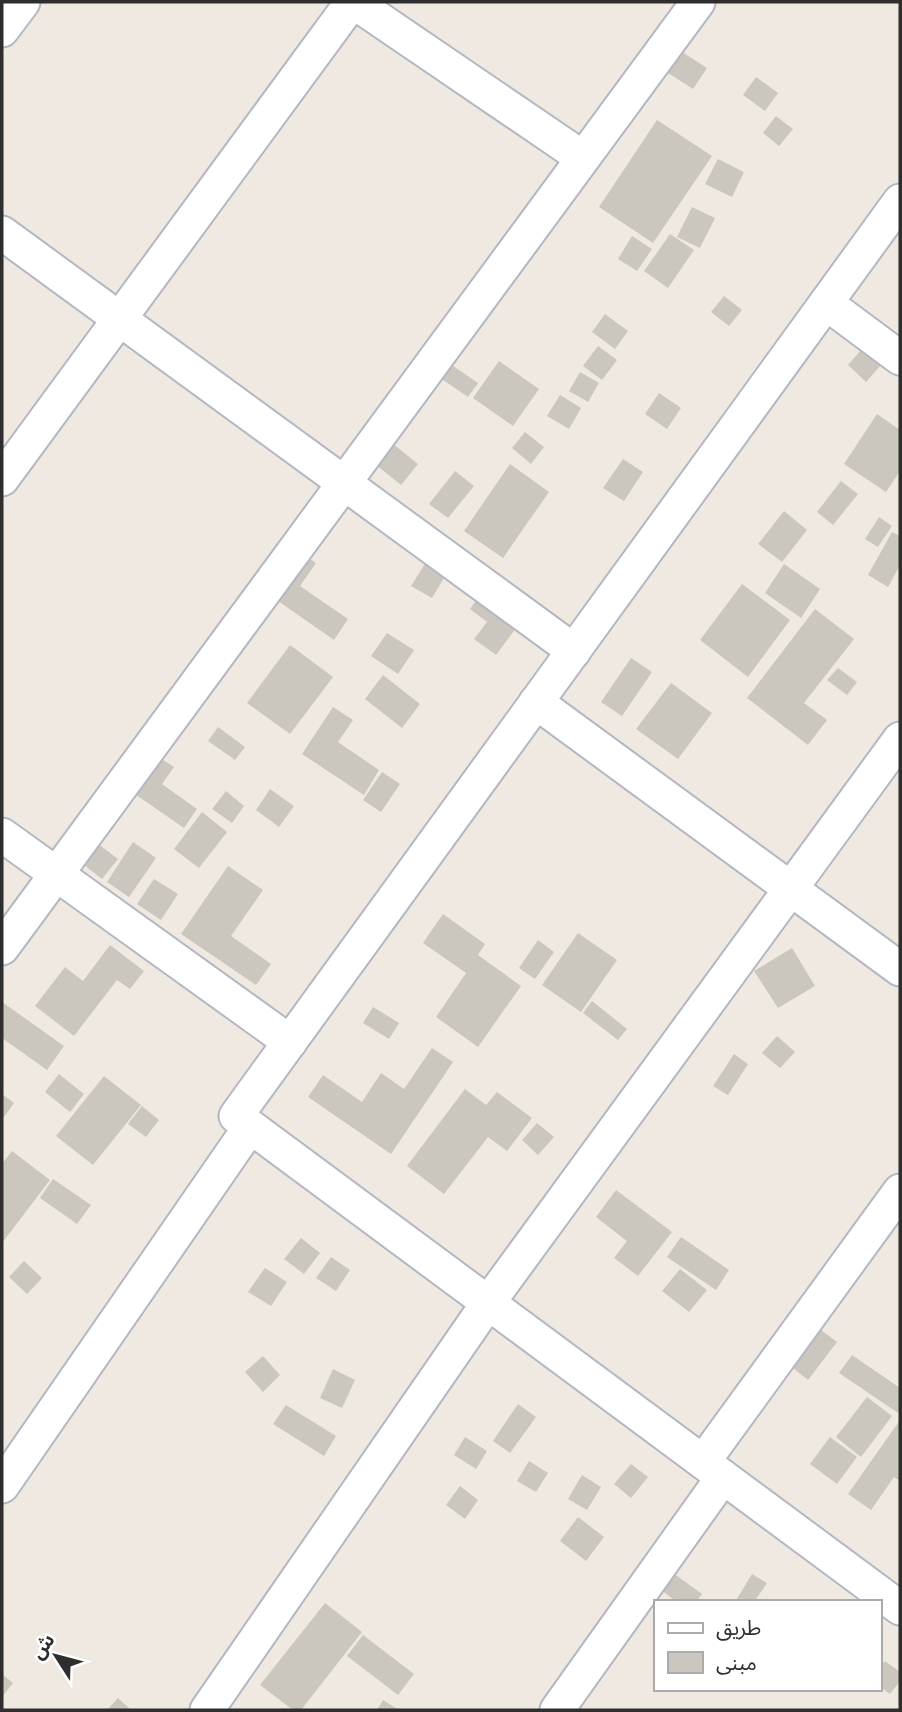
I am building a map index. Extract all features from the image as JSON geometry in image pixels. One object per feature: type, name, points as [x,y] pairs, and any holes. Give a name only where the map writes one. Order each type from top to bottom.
[{"type":"street","points":[[2,30],[23,2]]},
{"type":"street","points":[[2,479],[353,2],[583,158]]},
{"type":"street","points":[[2,948],[698,2]]},
{"type":"street","points":[[900,201],[236,1116],[900,1608]]},
{"type":"street","points":[[2,233],[574,651]]},
{"type":"street","points":[[826,303],[900,358]]},
{"type":"street","points":[[536,702],[900,969]]},
{"type":"street","points":[[207,1710],[488,1303],[900,739]]},
{"type":"street","points":[[2,835],[290,1041]]},
{"type":"street","points":[[2,1486],[250,1127]]},
{"type":"street","points":[[557,1710],[713,1469],[900,1191]]},
{"type":"building","points":[[682,52],[707,68],[693,89],[668,73]]},
{"type":"building","points":[[756,77],[778,93],[765,111],[743,95]]},
{"type":"building","points":[[776,116],[793,129],[779,146],[763,133]]},
{"type":"building","points":[[657,120],[712,156],[653,243],[599,207]]},
{"type":"building","points":[[718,159],[744,172],[732,197],[705,184]]},
{"type":"building","points":[[692,207],[715,218],[700,248],[677,237]]},
{"type":"building","points":[[670,234],[694,250],[668,288],[644,271]]},
{"type":"building","points":[[632,236],[652,249],[637,271],[618,259]]},
{"type":"building","points":[[724,296],[742,310],[729,326],[711,312]]},
{"type":"building","points":[[605,314],[628,331],[615,349],[592,332]]},
{"type":"building","points":[[598,346],[617,360],[602,380],[583,366]]},
{"type":"building","points":[[862,349],[881,365],[866,382],[848,365]]},
{"type":"building","points":[[437,355],[478,383],[468,397],[427,369]]},
{"type":"building","points":[[499,361],[539,389],[513,426],[473,398]]},
{"type":"building","points":[[580,372],[599,383],[588,402],[569,391]]},
{"type":"building","points":[[659,393],[681,408],[667,429],[645,414]]},
{"type":"building","points":[[560,395],[581,408],[569,429],[547,416]]},
{"type":"building","points":[[877,414],[900,430],[900,471],[886,492],[844,464]]},
{"type":"building","points":[[525,432],[544,447],[531,464],[512,448]]},
{"type":"building","points":[[382,435],[418,464],[401,485],[365,456]]},
{"type":"building","points":[[623,459],[643,472],[624,501],[603,488]]},
{"type":"building","points":[[510,464],[549,492],[503,558],[464,531]]},
{"type":"building","points":[[455,471],[474,486],[448,518],[429,504]]},
{"type":"building","points":[[841,481],[858,494],[833,525],[817,512]]},
{"type":"building","points":[[784,511],[807,530],[782,562],[758,544]]},
{"type":"building","points":[[879,517],[892,526],[878,547],[865,539]]},
{"type":"building","points":[[892,532],[900,536],[900,565],[888,587],[868,575]]},
{"type":"building","points":[[297,551],[316,563],[300,586],[348,619],[334,640],[268,594]]},
{"type":"building","points":[[433,551],[453,563],[432,598],[411,586]]},
{"type":"building","points":[[784,564],[820,589],[801,618],[765,593]]},
{"type":"building","points":[[742,584],[790,620],[748,677],[700,640]]},
{"type":"building","points":[[486,586],[525,616],[496,655],[474,639],[487,622],[470,609]]},
{"type":"building","points":[[815,609],[854,639],[804,703],[827,720],[808,745],[747,698]]},
{"type":"building","points":[[387,633],[414,650],[398,674],[371,656]]},
{"type":"building","points":[[290,645],[333,677],[290,734],[247,703]]},
{"type":"building","points":[[631,658],[652,672],[622,716],[601,702]]},
{"type":"building","points":[[838,668],[857,682],[847,695],[827,680]]},
{"type":"building","points":[[383,675],[420,704],[402,728],[365,699]]},
{"type":"building","points":[[671,683],[712,713],[678,759],[636,729]]},
{"type":"building","points":[[333,707],[353,720],[338,742],[379,770],[364,795],[302,754]]},
{"type":"building","points":[[218,727],[245,747],[235,760],[208,741]]},
{"type":"building","points":[[154,754],[174,767],[162,784],[197,809],[184,828],[129,790]]},
{"type":"building","points":[[382,772],[400,784],[381,812],[363,800]]},
{"type":"building","points":[[270,789],[294,806],[279,827],[256,810]]},
{"type":"building","points":[[226,791],[244,806],[232,823],[212,809]]},
{"type":"building","points":[[202,812],[227,832],[199,868],[174,849]]},
{"type":"building","points":[[93,840],[118,859],[102,879],[78,860]]},
{"type":"building","points":[[133,842],[156,858],[129,897],[107,882]]},
{"type":"building","points":[[228,866],[263,890],[231,936],[271,964],[256,985],[181,934]]},
{"type":"building","points":[[154,879],[178,894],[161,920],[137,904]]},
{"type":"building","points":[[443,914],[485,944],[478,955],[521,986],[478,1047],[436,1017],[466,973],[423,943]]},
{"type":"building","points":[[578,933],[617,960],[581,1012],[542,985]]},
{"type":"building","points":[[538,940],[554,952],[535,979],[519,968]]},
{"type":"building","points":[[110,945],[144,971],[130,989],[117,980],[74,1036],[35,1006],[65,967],[83,981]]},
{"type":"building","points":[[792,948],[815,986],[778,1008],[754,971]]},
{"type":"building","points":[[592,1001],[627,1029],[618,1040],[583,1013]]},
{"type":"building","points":[[2,1002],[64,1046],[47,1070],[2,1038]]},
{"type":"building","points":[[373,1007],[399,1023],[389,1039],[363,1023]]},
{"type":"building","points":[[777,1036],[795,1052],[780,1068],[762,1053]]},
{"type":"building","points":[[432,1048],[453,1062],[391,1154],[308,1097],[323,1075],[362,1102],[381,1073],[404,1089]]},
{"type":"building","points":[[734,1054],[748,1064],[728,1095],[713,1086]]},
{"type":"building","points":[[59,1074],[84,1094],[70,1112],[45,1092]]},
{"type":"building","points":[[104,1076],[141,1105],[93,1165],[56,1136]]},
{"type":"building","points":[[465,1089],[486,1105],[497,1092],[532,1118],[507,1151],[488,1137],[444,1194],[407,1166]]},
{"type":"building","points":[[2,1094],[14,1103],[2,1120]]},
{"type":"building","points":[[142,1106],[159,1120],[146,1137],[128,1124]]},
{"type":"building","points":[[537,1123],[554,1137],[538,1155],[522,1140]]},
{"type":"building","points":[[12,1151],[50,1180],[2,1243],[2,1164]]},
{"type":"building","points":[[53,1179],[91,1205],[77,1224],[40,1198]]},
{"type":"building","points":[[616,1190],[672,1232],[638,1276],[614,1258],[627,1241],[596,1217]]},
{"type":"building","points":[[681,1237],[729,1270],[716,1290],[667,1257]]},
{"type":"building","points":[[301,1238],[320,1253],[304,1274],[284,1259]]},
{"type":"building","points":[[331,1257],[350,1270],[336,1291],[316,1278]]},
{"type":"building","points":[[24,1261],[42,1278],[27,1294],[9,1277]]},
{"type":"building","points":[[265,1268],[287,1282],[271,1306],[248,1292]]},
{"type":"building","points":[[680,1269],[707,1290],[689,1312],[662,1291]]},
{"type":"building","points":[[813,1324],[837,1342],[808,1380],[784,1361]]},
{"type":"building","points":[[852,1355],[900,1388],[898,1413],[839,1373]]},
{"type":"building","points":[[263,1356],[280,1375],[263,1392],[245,1372]]},
{"type":"building","points":[[333,1369],[355,1380],[342,1408],[320,1398]]},
{"type":"building","points":[[867,1397],[892,1416],[861,1457],[836,1437]]},
{"type":"building","points":[[518,1404],[536,1417],[510,1453],[493,1441]]},
{"type":"building","points":[[286,1405],[336,1436],[324,1456],[273,1424]]},
{"type":"building","points":[[900,1420],[900,1481],[894,1477],[871,1510],[848,1494]]},
{"type":"building","points":[[465,1437],[487,1451],[476,1469],[454,1455]]},
{"type":"building","points":[[830,1437],[857,1457],[837,1484],[810,1464]]},
{"type":"building","points":[[529,1461],[548,1473],[536,1492],[517,1481]]},
{"type":"building","points":[[631,1464],[648,1477],[631,1498],[614,1484]]},
{"type":"building","points":[[582,1475],[601,1487],[587,1510],[568,1499]]},
{"type":"building","points":[[460,1486],[478,1500],[465,1519],[446,1505]]},
{"type":"building","points":[[578,1517],[604,1537],[586,1561],[560,1541]]},
{"type":"building","points":[[673,1573],[702,1594],[698,1600],[674,1600],[661,1590]]},
{"type":"building","points":[[752,1574],[767,1583],[755,1600],[736,1600]]},
{"type":"building","points":[[325,1603],[362,1632],[301,1710],[293,1710],[260,1685]]},
{"type":"building","points":[[363,1635],[414,1674],[398,1695],[347,1656]]},
{"type":"building","points":[[885,1661],[900,1672],[900,1681],[890,1694],[881,1687],[881,1666]]},
{"type":"building","points":[[2,1674],[13,1683],[2,1697]]},
{"type":"building","points":[[118,1698],[131,1710],[107,1710]]},
{"type":"building","points":[[383,1700],[399,1710],[377,1710]]}]
